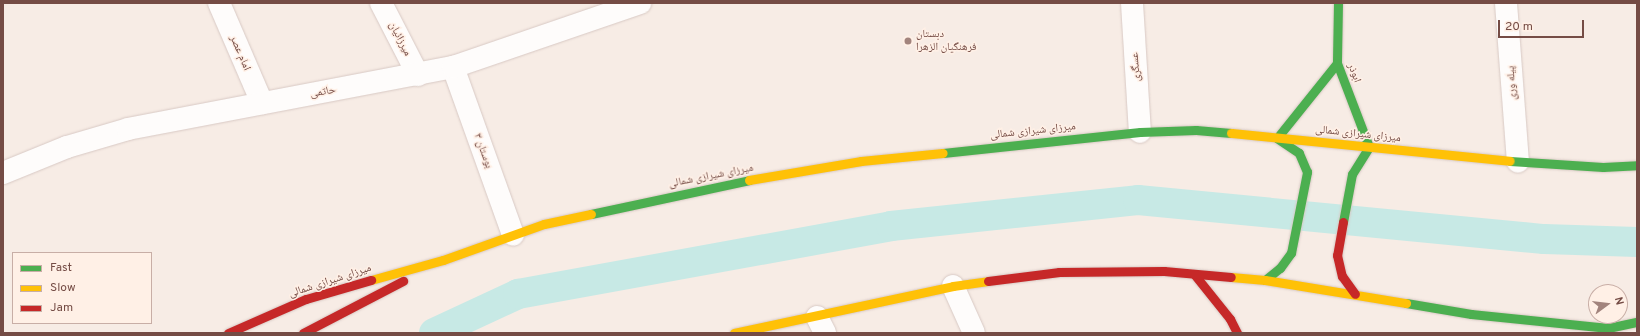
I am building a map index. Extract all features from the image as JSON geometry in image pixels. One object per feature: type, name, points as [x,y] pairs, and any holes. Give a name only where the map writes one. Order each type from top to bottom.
[{"type":"main road","name":"ابوذر","points":[[1338,3],[1337,62],[1369,147]]},
{"type":"main road","points":[[1264,280],[1280,268],[1291,253],[1307,172],[1298,153],[1277,138],[1337,62]]},
{"type":"main road","name":"میرزای شیرازی شمالی","points":[[228,333],[306,299],[442,260],[544,224],[693,191],[861,160],[1140,132],[1196,130],[1518,162],[1603,167],[1637,165]]},
{"type":"main road","points":[[1355,294],[1342,276],[1337,255],[1352,174],[1369,147]]},
{"type":"main road","name":"میرزای شیرازی شمالی","points":[[303,333],[442,260]]},
{"type":"main road","points":[[734,333],[820,328],[953,286],[1059,272],[1194,274],[1264,280],[1471,314],[1608,328]]},
{"type":"main road","points":[[1194,274],[1230,319],[1237,333]]},
{"type":"main road","points":[[1590,333],[1637,322]]},
{"type":"street","name":"امام عصر","points":[[219,3],[262,103]]},
{"type":"street","name":"میرزائیان","points":[[381,3],[418,75]]},
{"type":"street","name":"حاتمی","points":[[3,173],[67,147],[128,129],[418,75],[453,67],[638,3]]},
{"type":"street","name":"عسگری","points":[[1132,3],[1140,132]]},
{"type":"street","name":"پیله وری","points":[[1506,3],[1518,162]]},
{"type":"street","name":"بوستان ۳","points":[[453,67],[513,235]]},
{"type":"street","points":[[953,286],[974,333]]},
{"type":"waterway","points":[[434,333],[518,294],[891,226],[1138,200],[1544,239],[1637,242]]},
{"type":"traffic: fast","points":[[1338,3],[1337,63],[1369,147],[1352,174],[1343,222]]},
{"type":"traffic: fast","points":[[1265,280],[1280,268],[1291,253],[1307,172],[1299,153],[1277,138],[1337,63]]},
{"type":"traffic: fast","points":[[943,153],[1140,132],[1196,130],[1231,133]]},
{"type":"traffic: fast","points":[[1510,161],[1603,167],[1637,165]]},
{"type":"traffic: fast","points":[[591,214],[749,180]]},
{"type":"traffic: fast","points":[[1406,303],[1471,314],[1608,328],[1637,322]]},
{"type":"traffic: slow","points":[[1231,133],[1510,161]]},
{"type":"traffic: slow","points":[[749,180],[861,161],[943,153]]},
{"type":"traffic: slow","points":[[371,280],[443,260],[544,224],[591,214]]},
{"type":"traffic: slow","points":[[1231,277],[1265,280],[1406,303]]},
{"type":"traffic: slow","points":[[734,333],[953,286],[988,281]]},
{"type":"traffic: jam","points":[[1343,222],[1337,255],[1342,276],[1355,294]]},
{"type":"traffic: jam","points":[[988,281],[1059,272],[1164,271],[1231,277]]},
{"type":"traffic: jam","points":[[1194,274],[1230,319],[1237,333]]},
{"type":"traffic: jam","points":[[228,333],[306,299],[371,280]]},
{"type":"traffic: jam","points":[[303,333],[403,281]]},
{"type":"place","name":"دبستان فرهنگیان الزهرا","points":[[908,41]]}]
